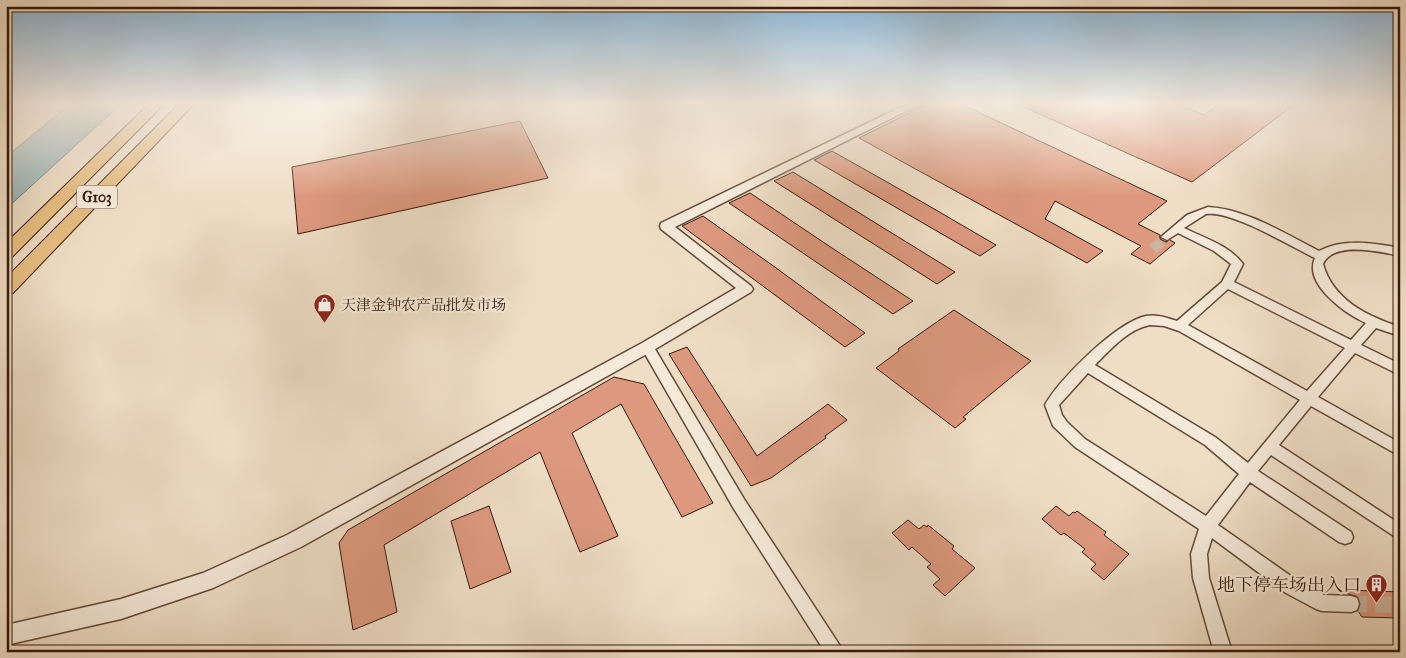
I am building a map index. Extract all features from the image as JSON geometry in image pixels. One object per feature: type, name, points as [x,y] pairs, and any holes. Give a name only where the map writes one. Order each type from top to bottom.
[{"type":"highway","name":"G103","points":[[6,253],[126,135]]},
{"type":"highway","name":"G103","points":[[6,289],[157,135]]},
{"type":"street","points":[[6,635],[121,609],[206,581],[294,541],[647,347],[746,290],[666,226],[852,135]]},
{"type":"street","points":[[1167,238],[1195,214],[1211,209],[1220,211],[1322,257]]},
{"type":"street","points":[[1177,229],[1226,253],[1237,264],[1227,284],[1179,326]]},
{"type":"street","points":[[1400,252],[1354,245],[1335,248],[1322,257],[1318,266],[1326,287],[1342,302],[1374,322],[1400,332]]},
{"type":"street","points":[[1227,284],[1400,370]]},
{"type":"street","points":[[1351,604],[1322,603],[1292,587],[1208,526],[1080,443],[1053,415],[1052,405],[1060,394],[1127,328],[1145,321],[1157,320],[1179,326],[1400,450]]},
{"type":"street","points":[[1223,652],[1200,578],[1199,554],[1208,526],[1269,446],[1374,322]]},
{"type":"street","points":[[647,347],[739,504],[835,652]]},
{"type":"street","points":[[1088,367],[1210,441],[1248,472],[1345,537]]},
{"type":"street","points":[[1269,446],[1400,533]]},
{"type":"water","points":[[33,135],[87,135],[6,209],[6,157]]},
{"type":"building","points":[[452,135],[527,135],[548,178],[298,234],[292,167]]},
{"type":"building","points":[[866,135],[1026,135],[1167,201],[1138,224],[1160,235],[1160,239],[1166,242],[1170,240],[1175,243],[1150,264],[1131,254],[1141,246],[1055,201],[1045,219],[1103,251],[1087,263],[859,138]]},
{"type":"building","points":[[1086,135],[1254,135],[1192,182]]},
{"type":"building","points":[[832,151],[996,245],[980,256],[814,160]]},
{"type":"building","points":[[793,172],[955,272],[937,284],[774,181]]},
{"type":"building","points":[[750,193],[913,301],[893,314],[729,203]]},
{"type":"building","points":[[703,216],[865,333],[845,347],[682,226]]},
{"type":"building","points":[[954,310],[1031,361],[963,417],[966,419],[955,428],[876,368],[899,351],[898,349]]},
{"type":"building","points":[[687,347],[757,456],[828,404],[847,420],[825,436],[826,438],[771,478],[751,486],[669,354]]},
{"type":"building","points":[[614,377],[644,384],[713,503],[682,517],[621,404],[572,433],[618,536],[580,552],[540,452],[384,545],[397,612],[353,630],[339,543],[348,530]]},
{"type":"building","points":[[489,506],[511,572],[470,589],[451,521]]},
{"type":"building","points":[[1056,506],[1069,516],[1077,511],[1106,532],[1104,535],[1129,554],[1104,580],[1091,569],[1096,564],[1082,552],[1085,549],[1064,533],[1061,535],[1042,519]]},
{"type":"building","points":[[908,520],[919,529],[924,525],[927,527],[928,525],[954,546],[952,549],[975,568],[945,596],[933,585],[940,579],[927,567],[931,564],[912,547],[909,550],[892,533]]},
{"type":"building","name":"地下停车场出入口","points":[[1346,590],[1400,592],[1400,618],[1362,617],[1358,611],[1361,605],[1359,597],[1348,594]]},
{"type":"tunnel","points":[[1154,248],[1167,237]]},
{"type":"tunnel","points":[[1351,604],[1400,605]]},
{"type":"place","name":"天津金钟农产品批发市场","points":[[325,324]]},
{"type":"place","name":"地下停车场出入口","points":[[1377,604]]}]
